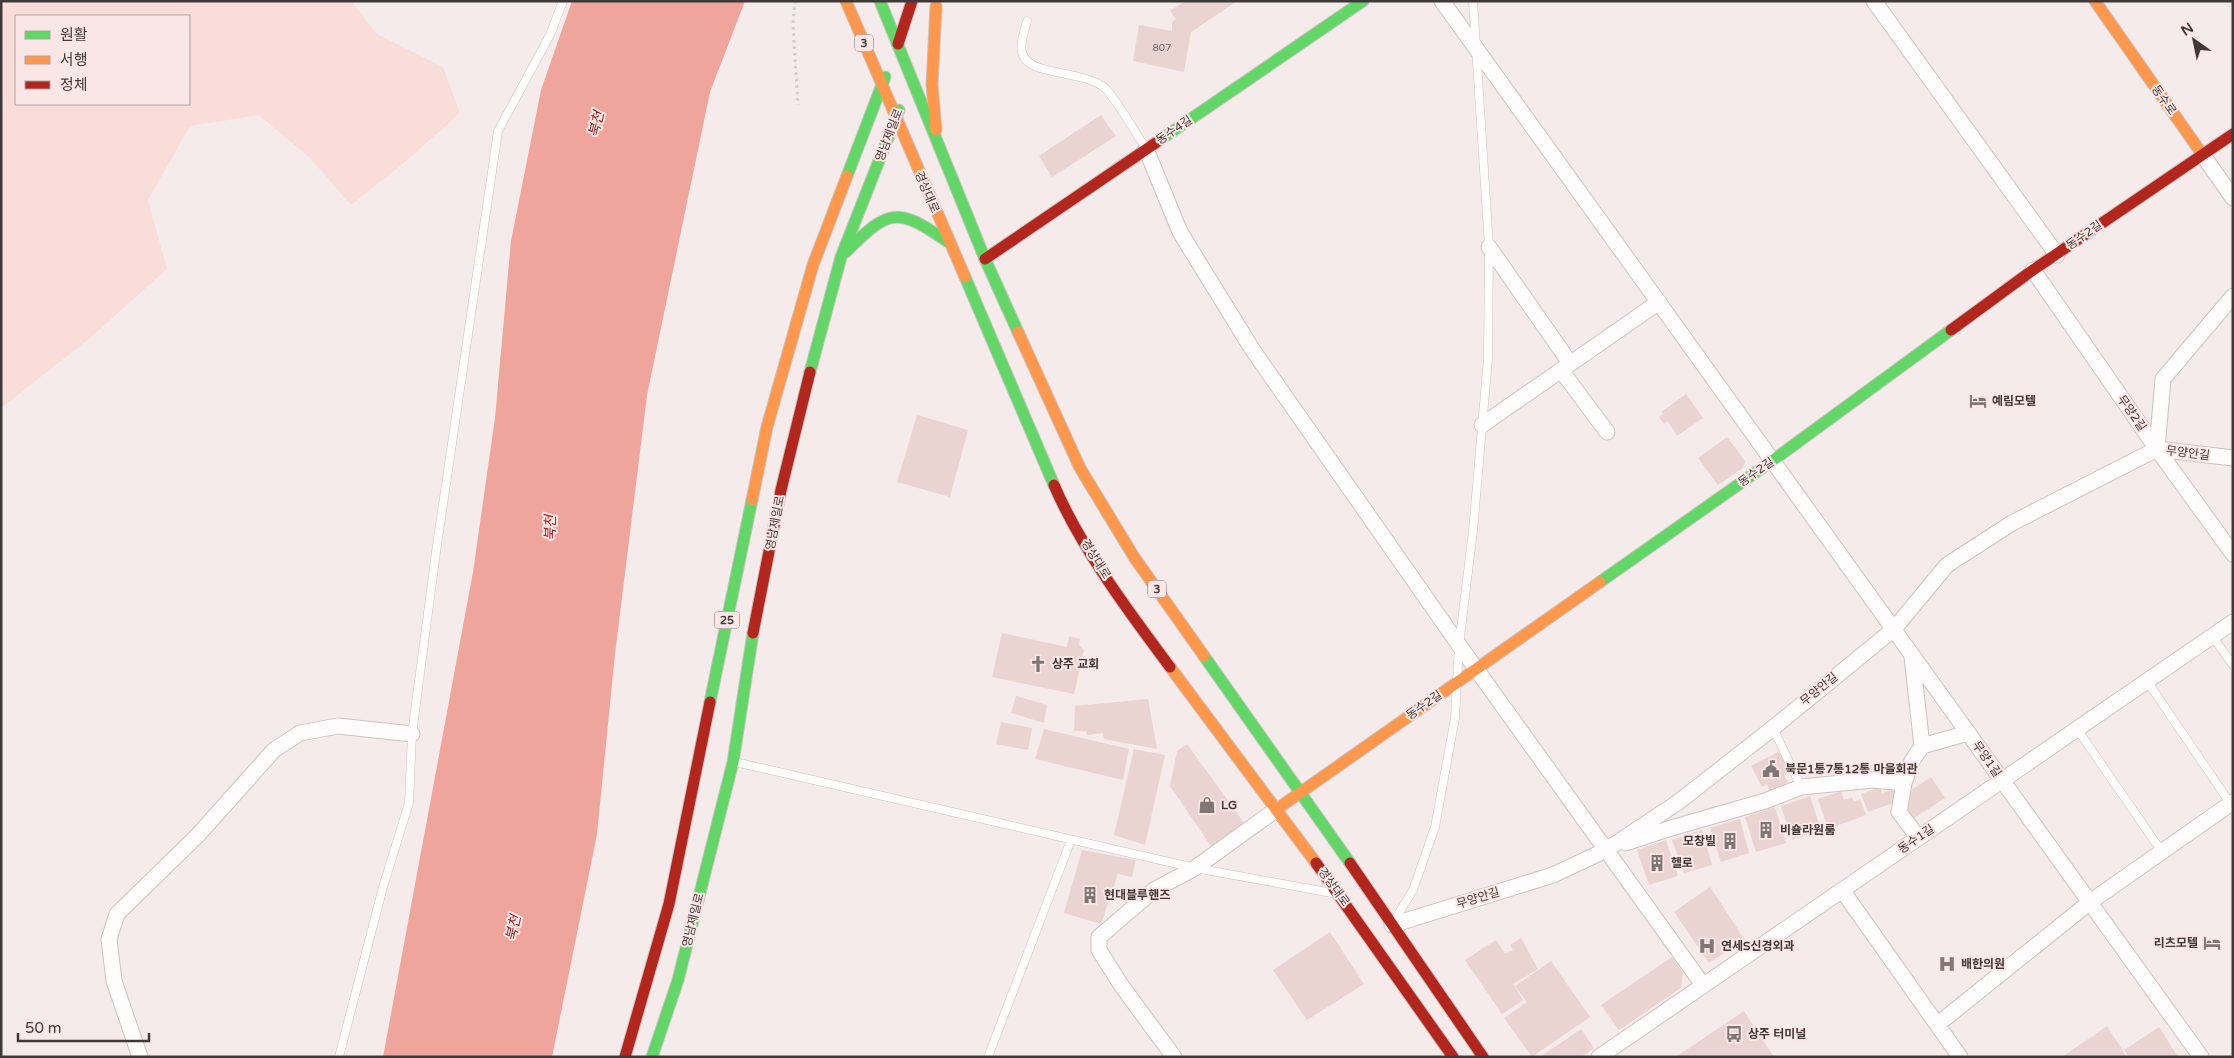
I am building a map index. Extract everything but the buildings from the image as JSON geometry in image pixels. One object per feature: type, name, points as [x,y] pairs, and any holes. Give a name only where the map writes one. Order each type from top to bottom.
[{"type":"main road","name":"경상대로","points":[[846,1],[1064,508],[1112,585],[1156,649],[1339,894],[1453,1057]]},
{"type":"main road","name":"경상대로","points":[[880,1],[985,259],[1080,468],[1134,557],[1301,792],[1483,1057]]},
{"type":"main road","name":"영남제일로","points":[[625,1057],[669,904],[767,427],[813,264],[841,187],[898,44],[912,1]]},
{"type":"main road","name":"동수4길","points":[[985,259],[1363,1]]},
{"type":"main road","name":"동수로","points":[[2094,1],[2202,154]]},
{"type":"main road","name":"영남제일로","points":[[652,1057],[678,980],[733,762],[752,636],[781,490],[841,257],[904,96],[937,4]]},
{"type":"main road","points":[[936,138],[932,85],[937,4]]},
{"type":"main road","name":"동수2길","points":[[1277,809],[1772,461],[2056,254],[2233,134]]},
{"type":"main road","points":[[841,257],[877,224],[893,216],[910,218],[948,242]]},
{"type":"street","name":"무양1길","points":[[1442,1],[2201,1057]]},
{"type":"street","points":[[1874,1],[2056,254]]},
{"type":"street","points":[[1146,149],[1180,232],[1252,349],[1476,668],[1703,985]]},
{"type":"street","name":"동수로","points":[[2202,154],[2233,198]]},
{"type":"street","points":[[1489,247],[1606,432]]},
{"type":"street","name":"무양2길","points":[[2034,270],[2157,449],[2233,554]]},
{"type":"street","points":[[2157,449],[2163,379],[2233,296]]},
{"type":"street","points":[[1482,426],[1658,302]]},
{"type":"street","name":"무양안길","points":[[1392,925],[1553,875],[1606,850],[1676,803],[1773,728],[1894,629],[1947,565],[2012,523],[2157,449],[2233,458]]},
{"type":"street","name":"동수1길","points":[[1599,1057],[2233,622]]},
{"type":"street","points":[[1912,655],[1922,746],[1912,761],[1904,783],[1900,812],[1918,837]]},
{"type":"street","points":[[140,1057],[114,981],[109,939],[117,914],[198,835],[274,750],[300,733],[338,726],[412,734]]},
{"type":"street","points":[[1922,746],[1968,733]]},
{"type":"street","points":[[1606,850],[1668,829],[1765,801],[1801,787],[1873,780],[1904,783]]},
{"type":"street","points":[[1938,1024],[2090,902],[2232,803]]},
{"type":"street","points":[[1174,1057],[1121,985],[1099,950],[1099,937],[1154,890],[1195,868],[1277,809]]},
{"type":"street","points":[[1842,890],[1960,1057]]},
{"type":"lane","points":[[339,1057],[383,887],[409,803],[412,734],[498,130],[550,35],[563,1]]},
{"type":"lane","points":[[1392,925],[1413,890],[1435,827],[1455,718],[1460,645],[1473,531],[1488,358],[1489,247],[1473,1]]},
{"type":"lane","points":[[1027,21],[1021,40],[1022,56],[1029,64],[1056,73],[1078,77],[1105,88],[1146,149]]},
{"type":"lane","points":[[2212,636],[2233,665]]},
{"type":"lane","points":[[2146,681],[2232,803]]},
{"type":"lane","points":[[1773,728],[1801,787]]},
{"type":"lane","points":[[2077,729],[2162,852]]},
{"type":"lane","points":[[733,762],[1195,868],[1339,894]]},
{"type":"lane","points":[[988,1057],[1071,840]]},
{"type":"path","points":[[795,1],[792,24],[798,105]]},
{"type":"shaded area","points":[[1,1],[351,1],[377,34],[443,67],[460,113],[405,162],[351,205],[310,158],[259,115],[190,126],[148,200],[167,269],[90,338],[1,408]]},
{"type":"water","name":"북천","points":[[572,1],[745,1],[710,92],[647,395],[615,654],[597,834],[552,1057],[383,1057],[473,572],[495,418],[511,241],[541,90]]},
{"type":"traffic: fast","points":[[880,1],[985,259],[1018,332]]},
{"type":"traffic: fast","points":[[1160,140],[1363,1]]},
{"type":"traffic: fast","points":[[847,176],[885,77]]},
{"type":"traffic: fast","points":[[810,372],[841,257],[899,110]]},
{"type":"traffic: fast","points":[[846,252],[873,227],[884,220],[894,217],[905,218],[917,223],[948,242]]},
{"type":"traffic: fast","points":[[965,277],[1054,485]]},
{"type":"traffic: fast","points":[[1600,582],[1772,461],[1951,330]]},
{"type":"traffic: fast","points":[[710,702],[752,500]]},
{"type":"traffic: fast","points":[[652,1057],[678,980],[733,762],[753,633]]},
{"type":"traffic: fast","points":[[1204,656],[1350,863]]},
{"type":"traffic: slow","points":[[846,1],[965,277]]},
{"type":"traffic: slow","points":[[2095,1],[2202,154]]},
{"type":"traffic: slow","points":[[936,6],[932,85],[936,130]]},
{"type":"traffic: slow","points":[[752,500],[767,427],[813,265],[847,176]]},
{"type":"traffic: slow","points":[[1018,332],[1080,468],[1134,557],[1204,656]]},
{"type":"traffic: slow","points":[[1277,809],[1600,582]]},
{"type":"traffic: slow","points":[[1170,667],[1316,863]]},
{"type":"traffic: jam","points":[[898,44],[912,1]]},
{"type":"traffic: jam","points":[[1951,330],[2033,270],[2233,134]]},
{"type":"traffic: jam","points":[[985,259],[1160,140]]},
{"type":"traffic: jam","points":[[753,633],[781,490],[810,372]]},
{"type":"traffic: jam","points":[[1054,485],[1065,509],[1092,556],[1122,602],[1170,667]]},
{"type":"traffic: jam","points":[[625,1057],[669,904],[710,702]]},
{"type":"traffic: jam","points":[[1316,863],[1453,1057]]},
{"type":"traffic: jam","points":[[1350,863],[1483,1057]]},
{"type":"place","name":"예림모텔","points":[[1978,401]]},
{"type":"place","name":"상주 교회","points":[[1038,664]]},
{"type":"place","name":"북문1통7통12통 마을회관","points":[[1771,769]]},
{"type":"place","name":"LG","points":[[1207,805]]},
{"type":"place","name":"비숄라원룸","points":[[1766,830]]},
{"type":"place","name":"모창빌","points":[[1730,841]]},
{"type":"place","name":"헬로","points":[[1657,863]]},
{"type":"place","name":"현대블루핸즈","points":[[1090,895]]},
{"type":"place","name":"리츠모텔","points":[[2212,943]]},
{"type":"place","name":"연세S신경외과","points":[[1707,946]]},
{"type":"place","name":"배한의원","points":[[1947,964]]},
{"type":"place","name":"상주 터미널","points":[[1734,1034]]}]
